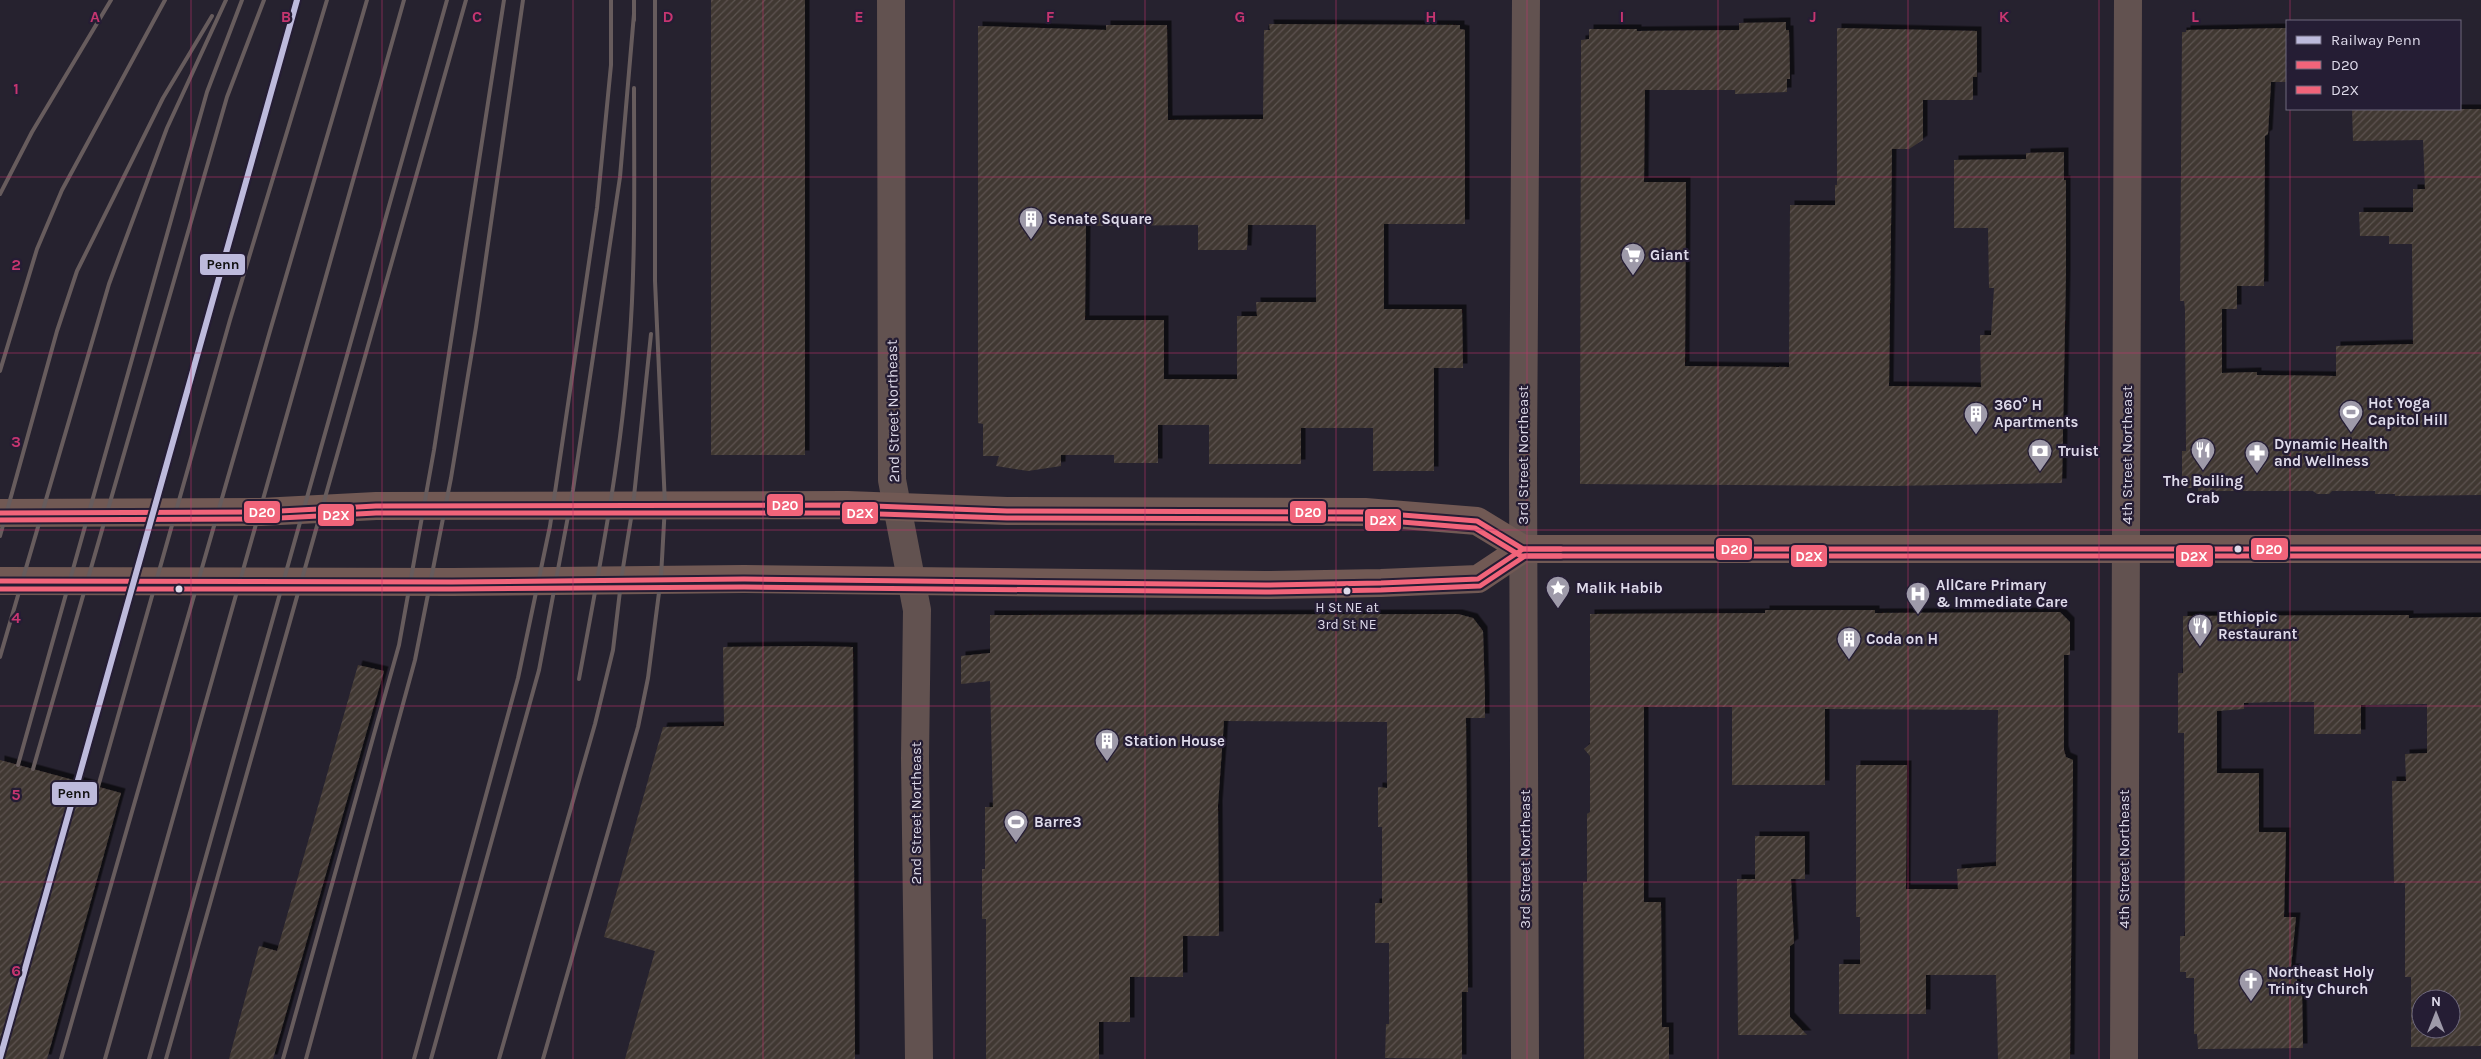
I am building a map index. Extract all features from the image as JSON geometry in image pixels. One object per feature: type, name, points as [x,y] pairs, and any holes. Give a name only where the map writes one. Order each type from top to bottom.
[{"type":"main road","points":[[0,513],[261,512],[376,506],[847,505],[1007,511],[1365,512],[1477,522],[1524,549],[2481,549]]},
{"type":"main road","points":[[0,581],[471,582],[744,579],[1284,585],[1478,579],[1524,549]]},
{"type":"street","name":"2nd Street Northeast","points":[[891,0],[892,480],[917,610],[915,758],[918,1059]]},
{"type":"street","name":"3rd Street Northeast","points":[[1525,1059],[1526,0]]},
{"type":"street","name":"4th Street Northeast","points":[[2124,1059],[2128,0]]},
{"type":"building","points":[[711,0],[805,0],[805,455],[711,455]]},
{"type":"building","points":[[1786,22],[1786,30],[1789,30],[1790,79],[1787,79],[1787,92],[1735,94],[1735,90],[1645,90],[1644,182],[1686,182],[1685,366],[1789,367],[1790,205],[1835,205],[1835,185],[1837,185],[1837,28],[1977,31],[1977,77],[1973,77],[1973,100],[1923,100],[1923,140],[1909,149],[1892,149],[1889,386],[1981,387],[1980,335],[1991,335],[1994,288],[1989,288],[1988,228],[1954,228],[1954,160],[2026,159],[2026,153],[2064,152],[2064,180],[2066,180],[2066,272],[2062,483],[1889,486],[1580,484],[1581,40],[1589,39],[1589,29],[1637,29],[1637,31],[1739,30],[1739,23]]},
{"type":"building","points":[[1269,24],[1460,25],[1460,29],[1465,30],[1465,224],[1384,224],[1384,309],[1462,309],[1463,368],[1434,368],[1434,471],[1373,471],[1373,428],[1301,428],[1301,464],[1209,464],[1209,425],[1158,425],[1158,463],[1114,463],[1114,455],[1061,455],[1061,466],[1028,471],[996,466],[999,456],[983,456],[983,424],[978,423],[978,26],[1106,30],[1106,25],[1167,25],[1168,120],[1263,119],[1264,30],[1270,30]],"holes":[[[1198,225],[1198,250],[1247,250],[1248,225],[1316,225],[1316,302],[1256,302],[1257,316],[1237,316],[1237,379],[1164,379],[1164,320],[1085,320],[1086,226]]]},
{"type":"building","points":[[2286,28],[2286,82],[2271,82],[2268,134],[2265,136],[2264,286],[2237,286],[2237,309],[2222,309],[2222,373],[2257,372],[2257,375],[2336,376],[2336,346],[2413,344],[2412,244],[2389,244],[2389,236],[2360,236],[2359,212],[2413,212],[2413,189],[2425,189],[2423,140],[2353,141],[2352,110],[2481,109],[2481,495],[2395,496],[2395,494],[2375,494],[2375,491],[2332,491],[2329,494],[2317,494],[2313,491],[2198,491],[2198,488],[2185,488],[2185,484],[2182,484],[2182,451],[2186,451],[2185,309],[2184,301],[2180,301],[2182,32],[2186,32],[2186,30]]},
{"type":"building","points":[[1765,610],[1875,610],[1875,613],[2060,612],[2070,622],[2070,655],[2064,655],[2064,750],[2066,757],[2073,760],[2070,1059],[1998,1059],[1996,975],[1926,975],[1926,1014],[1839,1014],[1839,964],[1860,964],[1860,917],[1856,917],[1856,765],[1907,765],[1906,889],[1958,889],[1957,869],[1996,866],[1998,710],[1825,709],[1825,785],[1732,785],[1732,707],[1644,707],[1644,902],[1661,902],[1662,1027],[1669,1027],[1669,1059],[1584,1059],[1583,882],[1587,882],[1587,814],[1590,812],[1590,756],[1584,749],[1590,744],[1590,614],[1765,613]]},
{"type":"building","points":[[1458,614],[1473,618],[1483,631],[1485,696],[1485,718],[1466,718],[1468,992],[1462,992],[1462,1059],[1385,1058],[1386,1024],[1389,1024],[1389,943],[1375,943],[1375,903],[1382,903],[1382,827],[1378,827],[1378,787],[1387,788],[1387,722],[1224,721],[1218,805],[1219,936],[1183,936],[1183,977],[1130,977],[1130,1022],[1099,1022],[1099,1059],[986,1059],[986,919],[982,919],[982,869],[985,869],[985,807],[993,807],[990,681],[961,684],[961,656],[990,653],[990,615]]},
{"type":"building","points":[[2409,615],[2409,618],[2481,617],[2481,1046],[2411,1047],[2411,1039],[2461,1039],[2461,989],[2411,989],[2411,977],[2405,977],[2405,883],[2394,883],[2392,781],[2406,781],[2405,754],[2427,753],[2427,704],[2361,705],[2361,734],[2314,734],[2314,702],[2274,702],[2244,703],[2244,709],[2217,711],[2217,773],[2259,773],[2259,832],[2286,832],[2284,917],[2296,917],[2291,968],[2297,968],[2297,990],[2302,990],[2303,1048],[2198,1049],[2197,1034],[2194,1034],[2194,978],[2186,978],[2186,972],[2180,972],[2180,936],[2185,936],[2184,733],[2178,733],[2178,673],[2183,673],[2183,616]]},
{"type":"building","points":[[723,647],[853,647],[855,1059],[625,1059],[655,951],[604,937],[663,727],[724,726]]},
{"type":"building","points":[[358,665],[384,671],[273,1059],[229,1059],[259,946],[277,951]]},
{"type":"building","points":[[0,760],[121,793],[47,1059],[0,1059]]},
{"type":"building","points":[[1755,836],[1805,836],[1805,879],[1791,879],[1794,943],[1790,946],[1790,1017],[1807,1035],[1738,1035],[1737,879],[1755,879]]},
{"type":"railway","points":[[0,194],[32,132],[111,0]]},
{"type":"railway","points":[[0,371],[37,249],[62,190],[165,0]]},
{"type":"railway","points":[[0,657],[109,284],[167,128],[226,0]]},
{"type":"railway","points":[[18,765],[207,92],[242,0]]},
{"type":"railway","points":[[33,769],[227,97],[264,0]]},
{"type":"railway","points":[[98,787],[230,320],[327,0]]},
{"type":"railway","points":[[61,1059],[367,0]]},
{"type":"railway","points":[[105,1059],[404,0]]},
{"type":"railway","points":[[149,1059],[447,0]]},
{"type":"railway","points":[[166,1059],[466,0]]},
{"type":"railway","points":[[283,1059],[399,645],[434,450],[504,0]]},
{"type":"railway","points":[[306,1059],[415,660],[451,478],[476,327],[523,0]]},
{"type":"railway","points":[[414,1059],[518,678],[550,526],[597,208],[611,65],[611,0]]},
{"type":"railway","points":[[634,0],[634,20]]},
{"type":"railway","points":[[543,1059],[638,727],[648,678],[661,577],[665,505],[655,281],[655,0]]},
{"type":"railway","points":[[431,1059],[539,670],[573,490],[620,177],[634,14]]},
{"type":"railway","points":[[0,536],[57,331],[77,271],[163,98],[212,16]]},
{"type":"railway","points":[[579,679],[615,473],[629,349],[633,284],[634,88]]},
{"type":"railway","points":[[499,1059],[595,724],[613,650],[622,574],[633,506],[651,334]]},
{"type":"rail line","name":"Penn","points":[[0,1058],[297,0]]},
{"type":"transit line","name":"D20","points":[[0,513],[261,512],[376,506],[847,505],[1007,511],[1365,512],[1477,521],[1523,549],[1561,549]]},
{"type":"transit line","name":"D2X","points":[[0,520],[261,519],[376,513],[847,513],[1007,518],[1365,519],[1475,528],[1521,556],[1561,556]]},
{"type":"transit line","name":"D20","points":[[0,581],[452,582],[744,579],[1265,585],[1478,579],[1523,549],[2481,549]]},
{"type":"transit line","name":"D2X","points":[[0,589],[744,587],[1265,592],[1480,586],[1525,556],[2481,556]]},
{"type":"place","name":"Senate Square","points":[[1031,240]]},
{"type":"place","name":"Giant","points":[[1633,276]]},
{"type":"place","name":"Hot Yoga Capitol Hill","points":[[2351,433]]},
{"type":"place","name":"360° H Apartments","points":[[1976,435]]},
{"type":"place","name":"The Boiling Crab","points":[[2203,471]]},
{"type":"place","name":"Truist","points":[[2040,472]]},
{"type":"place","name":"Dynamic Health and Wellness","points":[[2257,474]]},
{"type":"place","name":"H St NE at 3rd St NE","points":[[1347,591]]},
{"type":"place","name":"Malik Habib","points":[[1558,609]]},
{"type":"place","name":"AllCare Primary & Immediate Care","points":[[1918,615]]},
{"type":"place","name":"Ethiopic Restaurant","points":[[2200,647]]},
{"type":"place","name":"Coda on H","points":[[1849,660]]},
{"type":"place","name":"Station House","points":[[1107,762]]},
{"type":"place","name":"Barre3","points":[[1016,843]]},
{"type":"place","name":"Northeast Holy Trinity Church","points":[[2251,1002]]}]
